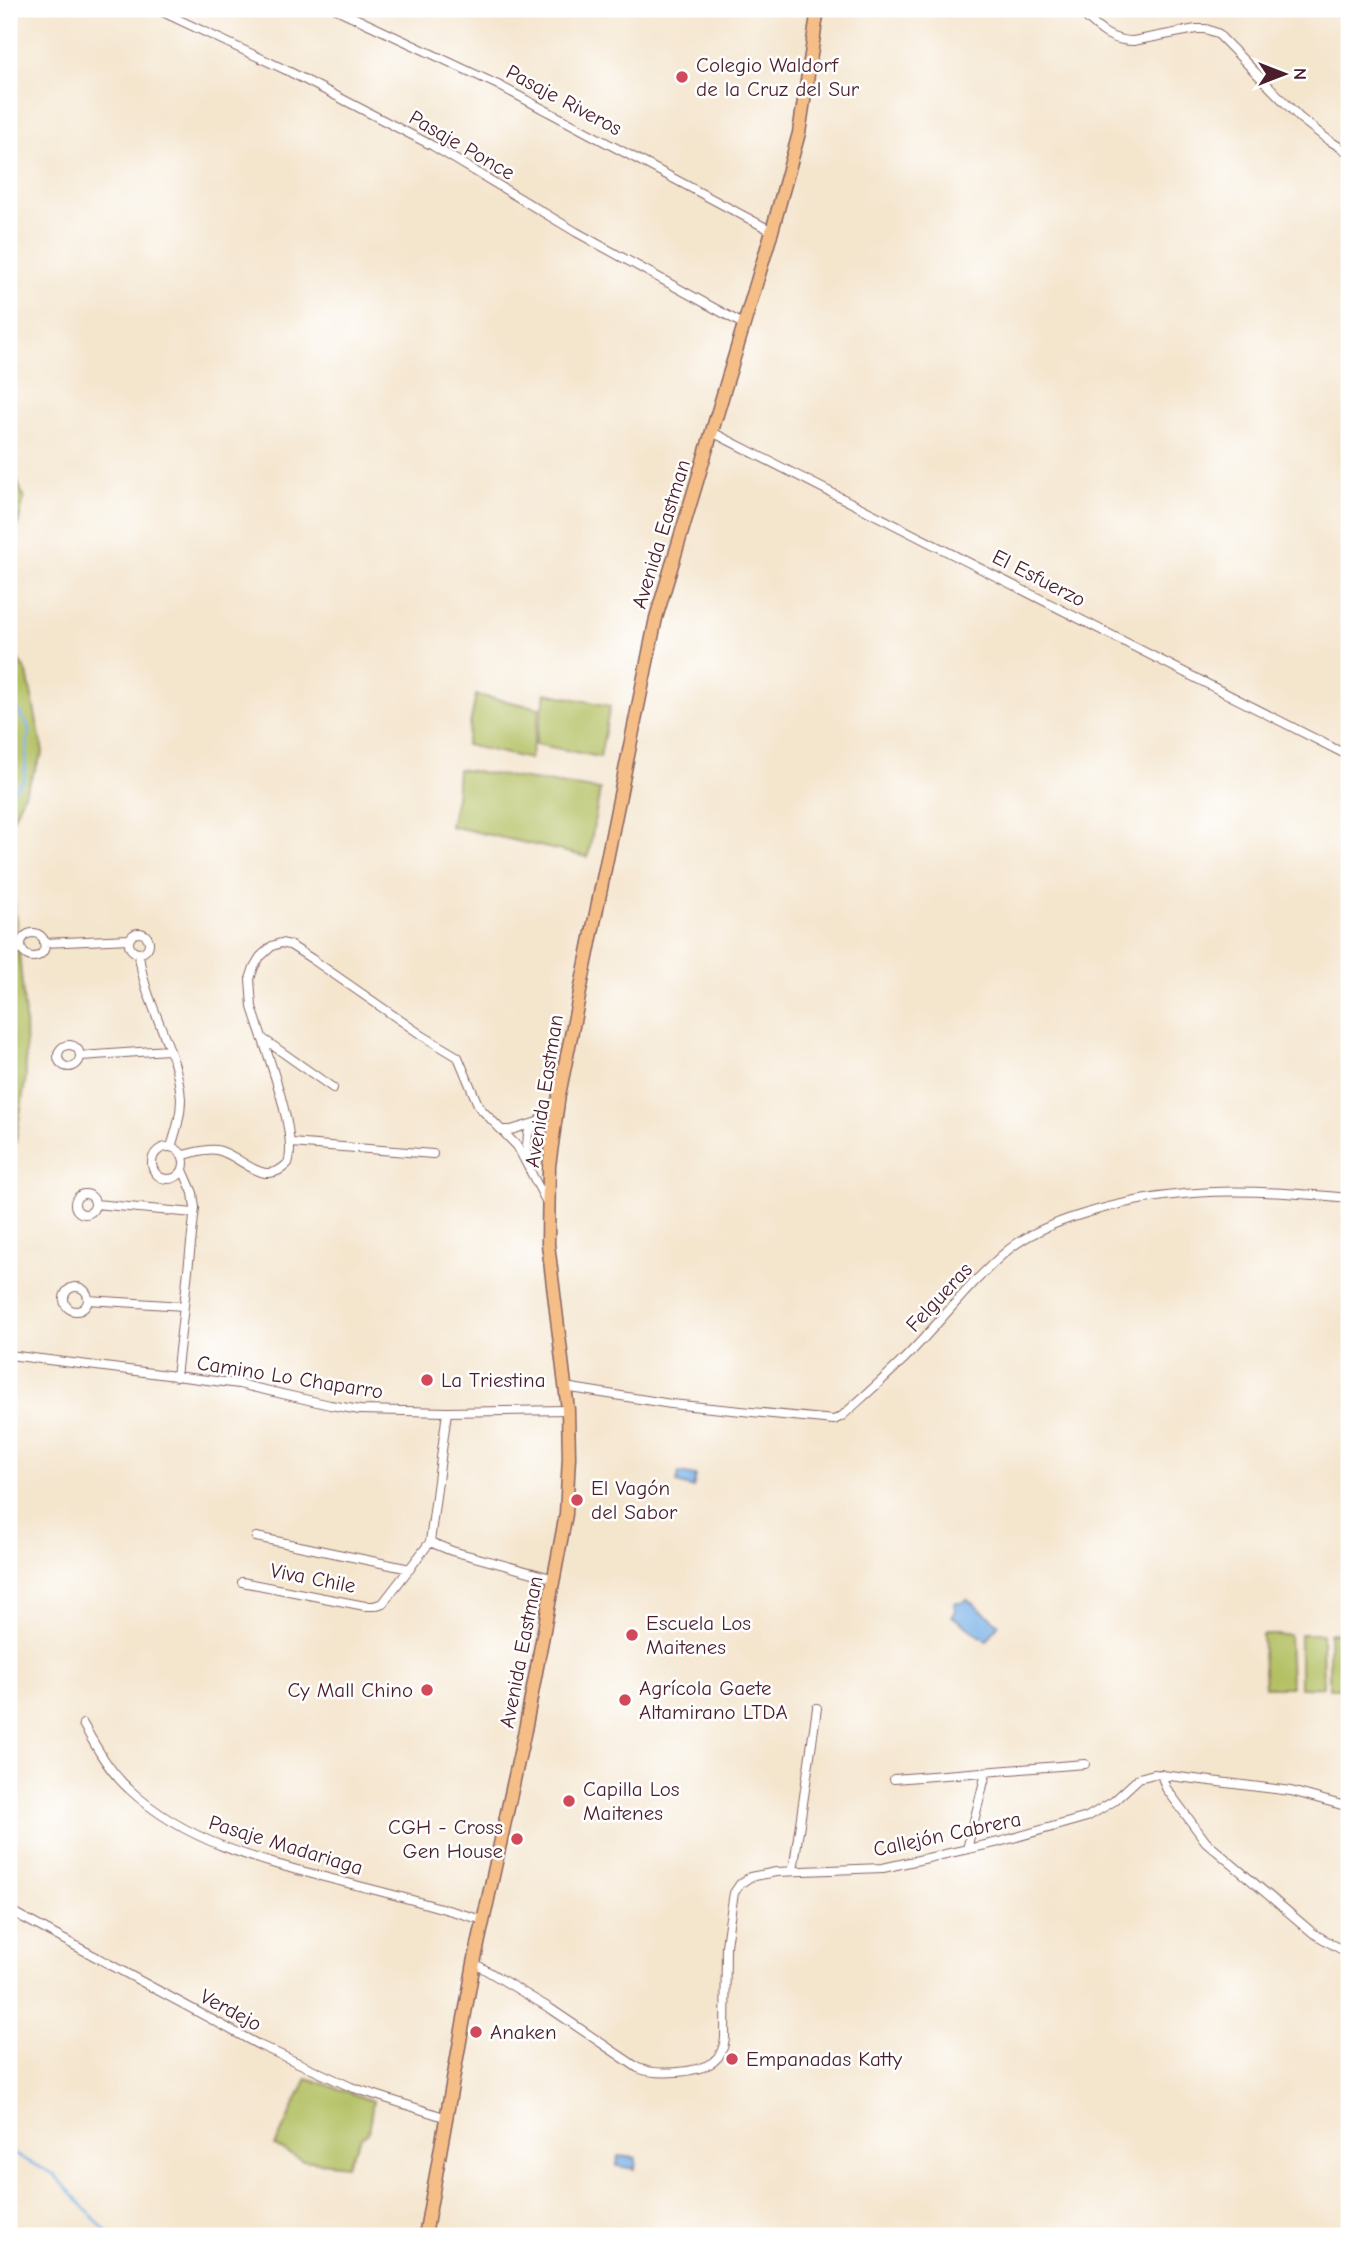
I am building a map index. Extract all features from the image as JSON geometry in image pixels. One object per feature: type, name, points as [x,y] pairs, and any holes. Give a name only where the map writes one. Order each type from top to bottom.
[{"type":"main road","name":"Avenida Eastman","points":[[425,2236],[474,1963],[555,1579],[567,1497],[568,1410],[548,1244],[552,1138],[559,1094],[656,618],[799,134],[818,9]]},
{"type":"street","name":"Pasaje Ponce","points":[[156,9],[288,71],[433,146],[576,232],[743,324]]},
{"type":"street","name":"Pasaje Riveros","points":[[336,9],[498,85],[772,231]]},
{"type":"street","points":[[1077,9],[1102,32],[1124,41],[1201,29],[1217,33],[1300,118],[1349,153]]},
{"type":"street","name":"El Esfuerzo","points":[[712,432],[1349,756]]},
{"type":"street","points":[[44,943],[129,939],[137,932],[147,936],[149,946],[139,954]]},
{"type":"street","points":[[129,939],[130,949],[139,954],[146,988],[177,1076],[181,1100],[171,1147]]},
{"type":"street","points":[[183,1155],[216,1150],[261,1173],[283,1169],[288,1163],[291,1156],[289,1127],[252,1007],[250,979],[260,957],[272,946],[281,943],[306,955],[458,1057],[479,1107],[517,1146],[548,1203]]},
{"type":"street","points":[[262,1038],[333,1088]]},
{"type":"street","points":[[80,1056],[168,1050]]},
{"type":"street","points":[[526,1163],[528,1133],[534,1123],[554,1104],[559,1094]]},
{"type":"street","points":[[503,1130],[534,1123]]},
{"type":"street","points":[[291,1143],[433,1154]]},
{"type":"street","points":[[176,1377],[194,1213],[193,1193],[183,1170],[183,1155],[180,1151],[171,1147],[160,1148],[153,1156],[154,1171],[162,1178],[176,1177],[183,1170]]},
{"type":"street","name":"Felgueras","points":[[565,1387],[671,1404],[834,1420],[842,1416],[906,1357],[998,1259],[1020,1241],[1044,1228],[1116,1205],[1191,1192],[1271,1191],[1349,1198]]},
{"type":"street","points":[[95,1204],[194,1213]]},
{"type":"street","points":[[88,1300],[184,1307]]},
{"type":"street","name":"Camino Lo Chaparro","points":[[9,1355],[239,1384],[360,1410],[568,1410]]},
{"type":"street","name":"Viva Chile","points":[[242,1582],[365,1606],[383,1603],[430,1542],[447,1412]]},
{"type":"street","points":[[256,1537],[410,1569]]},
{"type":"street","points":[[430,1542],[452,1551],[555,1579]]},
{"type":"street","points":[[793,1871],[817,1708]]},
{"type":"street","name":"Pasaje Madariaga","points":[[83,1724],[110,1769],[127,1788],[194,1835],[286,1866],[483,1920]]},
{"type":"street","points":[[894,1779],[1085,1764]]},
{"type":"street","points":[[967,1849],[986,1773]]},
{"type":"street","points":[[1161,1774],[1166,1788],[1206,1842],[1313,1933],[1349,1954]]},
{"type":"street","name":"Callejón Cabrera","points":[[474,1963],[551,2009],[645,2071],[667,2074],[704,2066],[717,2058],[725,2043],[726,1946],[734,1893],[740,1884],[750,1877],[793,1871],[883,1868],[967,1849],[1087,1817],[1114,1801],[1146,1775],[1161,1774],[1291,1791],[1349,1807]]},
{"type":"street","name":"Verdejo","points":[[9,1910],[259,2045],[351,2087],[447,2118]]},
{"type":"green space","points":[[9,460],[24,498],[17,528],[9,544]]},
{"type":"green space","points":[[9,646],[27,673],[43,752],[9,827]]},
{"type":"green space","points":[[546,693],[610,706],[600,757],[535,744]]},
{"type":"green space","points":[[476,695],[540,708],[530,759],[466,745]]},
{"type":"green space","points":[[458,769],[600,790],[588,857],[450,826]]},
{"type":"green space","points":[[9,848],[25,1017],[26,1077],[9,1171]]},
{"type":"green space","points":[[1329,1633],[1349,1633],[1349,1688],[1329,1688]]},
{"type":"green space","points":[[1300,1634],[1322,1634],[1323,1687],[1300,1688]]},
{"type":"green space","points":[[1262,1635],[1289,1635],[1291,1687],[1265,1687]]},
{"type":"green space","points":[[307,2078],[373,2101],[368,2133],[361,2137],[346,2165],[302,2160],[275,2146]]},
{"type":"water","points":[[679,1473],[696,1476],[693,1488],[677,1483]]},
{"type":"water","points":[[967,1599],[999,1624],[987,1641],[952,1616],[955,1611],[954,1604]]},
{"type":"water","points":[[618,2156],[636,2158],[635,2169],[617,2166]]},
{"type":"waterway","points":[[9,685],[14,704],[29,728],[24,779],[9,794]]},
{"type":"waterway","points":[[9,2148],[11,2153],[54,2174],[110,2236]]},
{"type":"place","name":"Colegio Waldorf de la Cruz del Sur","points":[[682,77]]},
{"type":"place","name":"La Triestina","points":[[427,1380]]},
{"type":"place","name":"El Vagón del Sabor","points":[[577,1500]]},
{"type":"place","name":"Escuela Los Maitenes","points":[[632,1635]]},
{"type":"place","name":"Cy Mall Chino","points":[[427,1690]]},
{"type":"place","name":"Agrícola Gaete Altamirano LTDA","points":[[625,1700]]},
{"type":"place","name":"Capilla Los Maitenes","points":[[569,1801]]},
{"type":"place","name":"CGH - Cross Gen House","points":[[517,1839]]},
{"type":"place","name":"Anaken","points":[[476,2032]]},
{"type":"place","name":"Empanadas Katty","points":[[732,2059]]}]
